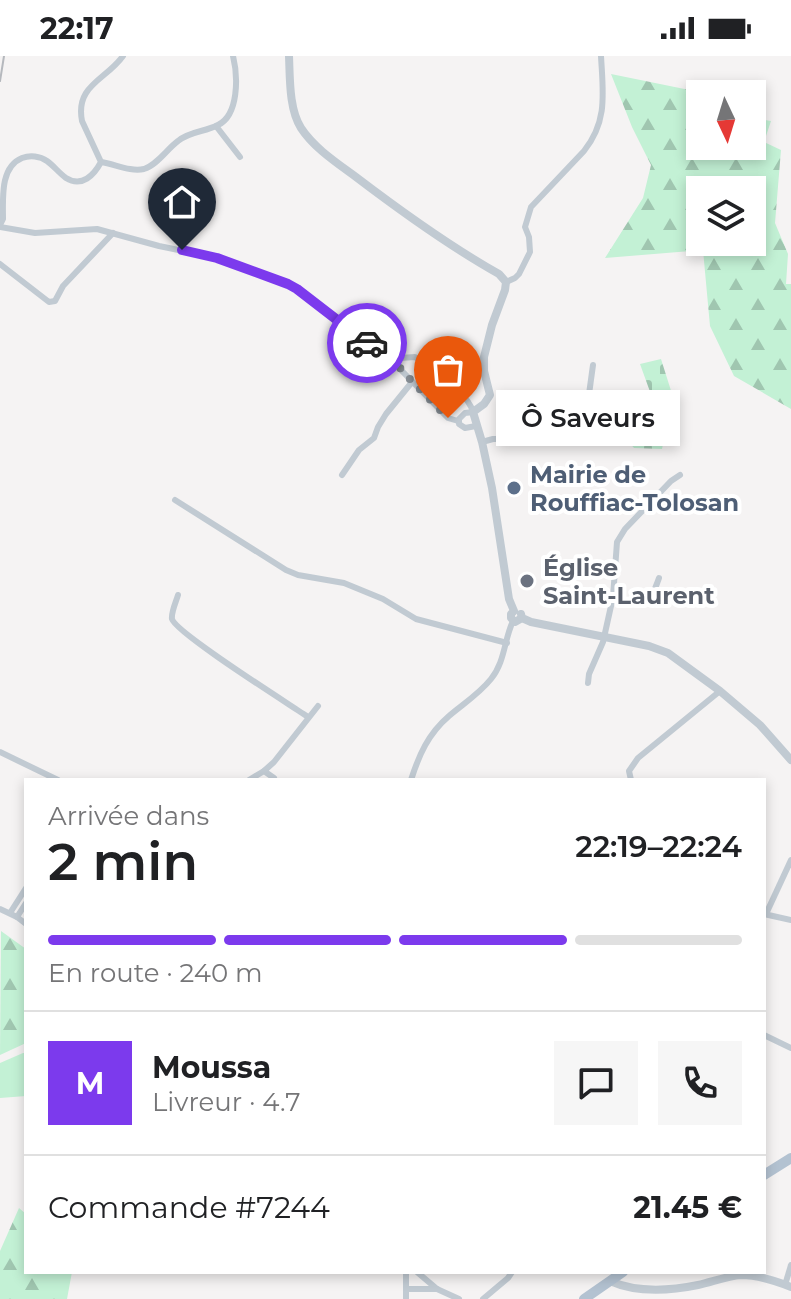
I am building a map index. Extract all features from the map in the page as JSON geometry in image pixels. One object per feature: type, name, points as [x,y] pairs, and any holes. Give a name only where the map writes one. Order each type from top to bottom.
[{"type":"main road","points":[[766,1174],[791,1158]]},
{"type":"main road","points":[[584,1299],[620,1274]]},
{"type":"street","points":[[101,162],[82,121],[82,99],[90,87],[123,56]]},
{"type":"street","points":[[101,162],[135,170],[147,168],[184,136],[216,126],[228,118],[233,108],[233,56]]},
{"type":"street","points":[[289,56],[293,105],[297,120],[309,139],[386,200],[499,274],[506,282],[484,357],[490,395],[484,404],[473,412],[465,413],[458,421]]},
{"type":"street","points":[[506,282],[519,274],[530,252],[525,227],[531,207],[578,158],[600,125],[603,108],[601,56]]},
{"type":"street","points":[[216,126],[240,157]]},
{"type":"street","points":[[101,162],[88,179],[78,181],[67,179],[41,158],[21,158],[10,165],[5,174],[1,224],[18,230],[45,233],[88,228],[205,254],[277,279],[297,289],[339,323],[397,360],[412,382],[448,418],[458,421],[465,428],[476,426]]},
{"type":"street","points":[[0,264],[49,302],[55,301],[63,286],[113,233]]},
{"type":"street","points":[[397,360],[415,357],[471,403],[492,488],[509,599],[514,611],[520,612],[500,666],[488,682],[429,738],[412,778]]},
{"type":"street","points":[[482,442],[493,439],[583,438],[593,365]]},
{"type":"street","points":[[342,475],[353,457],[374,438],[386,414],[412,382]]},
{"type":"street","points":[[588,683],[604,637],[613,597],[617,542],[625,529],[680,475]]},
{"type":"street","points":[[175,500],[286,570],[344,583],[383,599],[416,619],[507,643]]},
{"type":"street","points":[[613,597],[647,604],[659,578]]},
{"type":"street","points":[[178,595],[173,623],[308,717]]},
{"type":"street","points":[[517,620],[649,646],[668,653],[760,725],[791,760]]},
{"type":"street","points":[[631,778],[629,771],[638,758],[720,691]]},
{"type":"street","points":[[252,778],[274,762],[318,706]]},
{"type":"street","points":[[0,752],[54,778]]},
{"type":"street","points":[[264,771],[274,778]]},
{"type":"street","points":[[766,912],[791,860]]},
{"type":"street","points":[[14,915],[24,892]]},
{"type":"street","points":[[14,915],[24,905]]},
{"type":"street","points":[[0,909],[24,922]]},
{"type":"street","points":[[766,914],[791,920]]},
{"type":"street","points":[[766,1036],[791,1048]]},
{"type":"street","points":[[610,1281],[623,1287],[647,1289],[695,1285],[741,1275],[761,1277],[788,1286],[791,1265]]},
{"type":"street","points":[[406,1274],[406,1299]]},
{"type":"street","points":[[419,1274],[437,1289],[459,1299]]},
{"type":"street","points":[[483,1299],[511,1274]]},
{"type":"street","points":[[624,1274],[630,1282],[647,1289]]},
{"type":"street","points":[[406,1287],[411,1282],[425,1279]]},
{"type":"street","points":[[406,1287],[437,1289]]},
{"type":"green space","points":[[611,74],[686,89],[686,160],[766,160],[766,143],[781,150],[775,223],[788,254],[786,284],[791,284],[791,409],[734,376],[710,326],[704,256],[766,256],[766,176],[686,176],[686,251],[605,258],[643,198],[651,165]]},
{"type":"green space","points":[[661,359],[673,397],[662,449],[634,448],[628,441],[631,404],[653,400],[640,364]]},
{"type":"green space","points":[[1,931],[24,948],[24,1044],[0,1055]]},
{"type":"green space","points":[[24,1053],[24,1096],[0,1098],[0,1063]]},
{"type":"green space","points":[[19,1208],[24,1212],[24,1274],[72,1274],[67,1299],[0,1299],[0,1251]]},
{"type":"railway","points":[[0,81],[4,56]]},
{"type":"way so far","points":[[367,343],[397,363],[448,418]]},
{"type":"place","name":"Ô Saveurs","points":[[448,418]]},
{"type":"place","name":"Mairie de Rouffiac-Tolosan","points":[[514,488]]},
{"type":"place","name":"Église Saint-Laurent","points":[[527,581]]},
{"type":"route","points":[[182,250],[205,254],[288,284],[367,343]]}]
